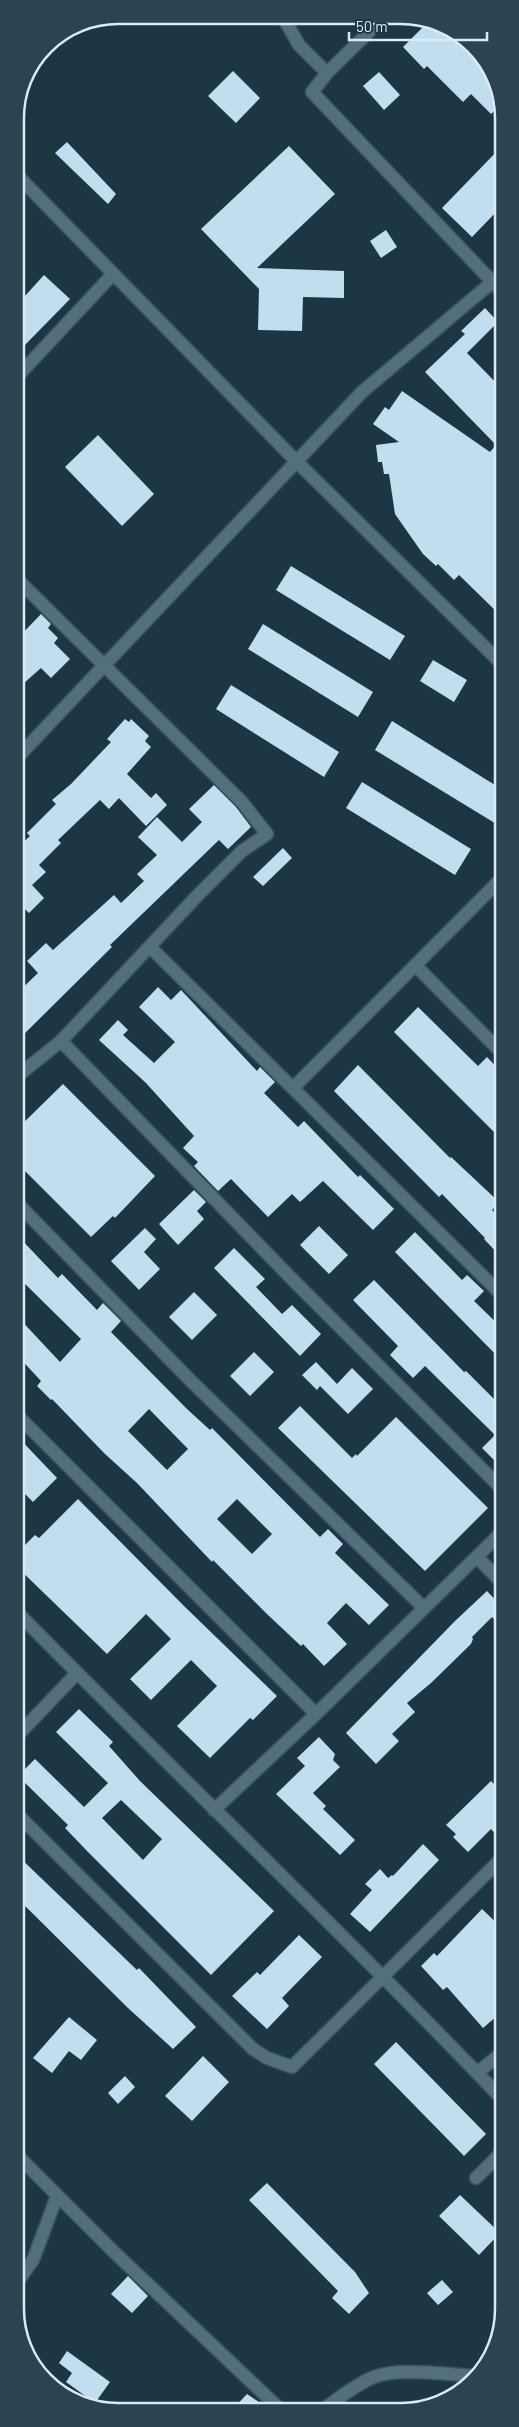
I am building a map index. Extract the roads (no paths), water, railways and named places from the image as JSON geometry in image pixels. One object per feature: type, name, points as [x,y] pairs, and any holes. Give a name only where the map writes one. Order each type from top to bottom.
[{"type":"street","points":[[287,24],[299,46],[327,73]]},
{"type":"street","points":[[24,751],[295,460],[362,392],[493,283],[312,92],[327,73],[377,24]]},
{"type":"street","points":[[24,182],[295,460],[495,657]]},
{"type":"street","points":[[24,369],[113,274]]},
{"type":"street","points":[[24,586],[242,802],[267,834],[242,851],[61,1040],[24,1071]]},
{"type":"street","points":[[294,1087],[495,885]]},
{"type":"street","points":[[150,947],[495,1287]]},
{"type":"street","points":[[416,966],[495,1046]]},
{"type":"street","points":[[61,1040],[284,1271],[495,1482]]},
{"type":"street","points":[[24,1210],[190,1380],[424,1608]]},
{"type":"street","points":[[24,1422],[316,1714]]},
{"type":"street","points":[[214,1810],[316,1714],[495,1539]]},
{"type":"street","points":[[477,1557],[495,1576]]},
{"type":"street","points":[[24,1619],[382,1976],[495,2092]]},
{"type":"street","points":[[24,1729],[77,1673]]},
{"type":"street","points":[[24,1821],[253,2049],[267,2058],[292,2067],[495,1865]]},
{"type":"street","points":[[477,2073],[495,2058]]},
{"type":"street","points":[[476,2178],[495,2159]]},
{"type":"street","points":[[24,2162],[274,2403]]},
{"type":"street","points":[[24,2275],[33,2260],[57,2196]]},
{"type":"street","points":[[333,2403],[353,2388],[375,2376],[400,2371],[468,2375]]}]
